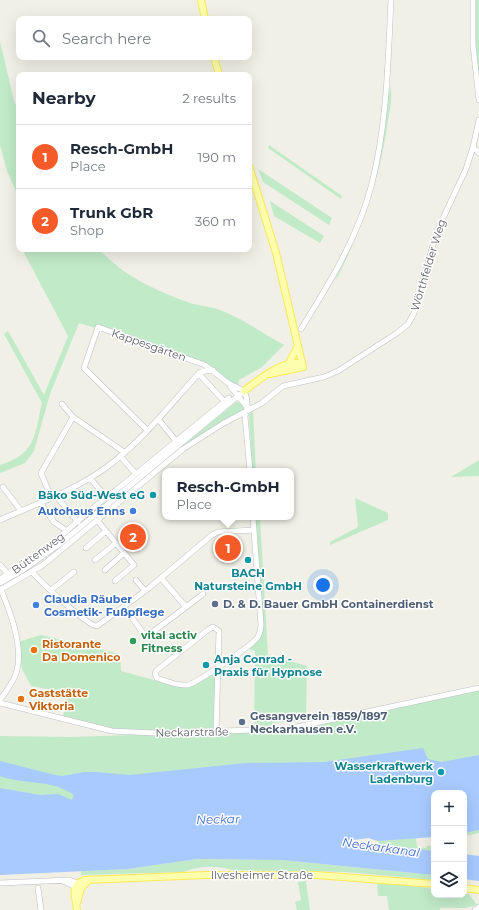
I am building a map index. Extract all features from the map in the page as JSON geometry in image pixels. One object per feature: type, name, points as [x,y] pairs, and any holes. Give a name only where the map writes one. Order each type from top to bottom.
[{"type":"main road","points":[[201,0],[204,16]]},
{"type":"main road","points":[[215,60],[218,72]]},
{"type":"main road","points":[[252,176],[276,254],[302,365]]},
{"type":"main road","points":[[289,364],[298,346]]},
{"type":"main road","points":[[244,391],[270,374],[289,364],[302,365]]},
{"type":"main road","points":[[270,374],[302,365]]},
{"type":"main road","name":"Ilvesheimer Straße","points":[[78,886],[90,879],[204,875],[316,875],[431,884]]},
{"type":"main road","points":[[77,907],[74,895],[78,886]]},
{"type":"main road","points":[[467,888],[479,890]]},
{"type":"street","points":[[301,329],[332,279],[345,254],[370,188],[386,107],[391,0]]},
{"type":"street","points":[[473,0],[473,45],[479,100]]},
{"type":"street","name":"Wörthfelder Weg","points":[[0,590],[32,572],[183,449],[224,423],[267,400],[279,388],[290,384],[317,379],[338,371],[403,328],[414,313],[437,231],[466,169],[479,120]]},
{"type":"street","points":[[473,147],[479,153]]},
{"type":"street","name":"Kappesgärten","points":[[147,430],[84,368],[98,327],[198,362],[213,370],[228,383],[239,396],[247,410]]},
{"type":"street","points":[[198,362],[200,373],[224,401]]},
{"type":"street","points":[[0,520],[90,478],[122,454],[158,419],[200,373],[213,370]]},
{"type":"street","name":"Kappesgärten","points":[[228,383],[244,391]]},
{"type":"street","points":[[0,583],[24,570],[60,543],[244,391],[247,396],[247,410],[245,416],[250,468]]},
{"type":"street","name":"Büttenweg","points":[[0,579],[25,564],[67,531],[106,497],[229,398]]},
{"type":"street","points":[[62,404],[74,417],[122,454],[136,474]]},
{"type":"street","points":[[74,417],[41,473],[53,496],[78,522]]},
{"type":"street","points":[[158,419],[176,441]]},
{"type":"street","points":[[90,478],[106,497]]},
{"type":"street","points":[[3,487],[21,511]]},
{"type":"street","name":"Büttenweg","points":[[40,502],[54,522],[67,531]]},
{"type":"street","points":[[97,520],[134,565],[115,581]]},
{"type":"street","points":[[216,732],[217,668],[219,631],[213,627],[156,671],[155,674],[157,678],[187,685],[217,668],[255,640],[260,633],[261,625],[253,520]]},
{"type":"street","points":[[32,572],[95,627],[106,621],[145,591],[218,532],[254,530]]},
{"type":"street","points":[[86,548],[106,531]]},
{"type":"street","points":[[95,560],[116,543]]},
{"type":"street","points":[[104,570],[124,553]]},
{"type":"street","points":[[0,565],[8,574]]},
{"type":"street","points":[[51,590],[74,572]]},
{"type":"street","points":[[161,578],[186,607]]},
{"type":"street","points":[[136,580],[145,591]]},
{"type":"street","points":[[0,590],[13,624],[18,666],[13,680],[0,701]]},
{"type":"street","points":[[124,607],[146,637],[204,594]]},
{"type":"street","name":"Neckarstraße","points":[[0,701],[112,731],[131,733],[216,732],[287,729],[479,688]]},
{"type":"street","points":[[0,883],[62,881],[78,886]]},
{"type":"street","points":[[38,888],[41,910]]},
{"type":"street","points":[[475,910],[479,907]]},
{"type":"green space","points":[[476,0],[479,0],[479,86],[474,40]]},
{"type":"green space","points":[[0,41],[16,105],[16,191],[7,171],[0,145]]},
{"type":"green space","points":[[390,86],[390,107],[381,161],[363,220],[338,277],[335,280],[357,233],[372,186],[383,137]]},
{"type":"green space","points":[[269,145],[342,196],[341,199],[268,148]]},
{"type":"green space","points":[[258,169],[332,218],[329,225],[263,182]]},
{"type":"green space","points":[[270,201],[324,236],[320,243],[274,216]]},
{"type":"green space","points":[[24,252],[102,252],[108,259],[141,282],[190,303],[226,312],[284,345],[262,367],[239,380],[238,386],[231,384],[209,365],[189,357],[79,323],[50,394],[34,451],[25,463],[0,473],[0,465],[21,455],[32,442],[42,403],[4,334],[8,331],[44,395],[68,336]]},
{"type":"green space","points":[[236,402],[243,403],[246,411],[224,421],[120,500],[121,496]]},
{"type":"green space","points":[[253,411],[256,468],[252,468],[249,414]]},
{"type":"green space","points":[[479,460],[479,476],[451,477]]},
{"type":"green space","points":[[355,498],[388,513],[388,520],[330,545],[330,542],[358,527]]},
{"type":"green space","points":[[255,520],[260,520],[268,655],[307,666],[306,720],[273,723],[271,727],[254,728],[255,651],[246,648],[261,635]]},
{"type":"green space","points":[[41,635],[120,654],[121,671],[183,688],[188,688],[214,672],[216,680],[216,730],[115,731],[63,716],[68,693],[31,686],[22,669],[18,642]]},
{"type":"green space","points":[[479,689],[479,833],[467,835],[467,790],[431,790],[431,794],[0,849],[0,736],[70,737],[287,730]]},
{"type":"green space","points":[[416,837],[417,847],[426,848],[427,846],[431,846],[431,851],[379,845],[378,841]]},
{"type":"green space","points":[[197,859],[282,860],[431,875],[431,880],[345,872],[232,870],[214,867],[201,867],[183,872],[81,875],[81,871],[128,869]]},
{"type":"green space","points":[[306,881],[310,910],[297,910],[295,902],[301,900],[298,882]]},
{"type":"green space","points":[[377,881],[431,889],[431,898],[467,898],[467,894],[469,894],[477,905],[464,908],[440,908],[440,910],[389,910],[387,896],[378,896]]},
{"type":"water","points":[[423,748],[428,759],[442,762],[479,755],[479,830],[467,832],[467,790],[431,790],[431,837],[378,841],[368,838],[346,841],[431,851],[431,875],[282,860],[197,859],[128,869],[0,875],[0,788],[40,795],[58,794],[72,800],[74,795],[66,790],[48,784],[19,781],[0,776],[0,761],[63,776],[84,772],[129,775],[246,763],[324,762]]},
{"type":"water","points":[[467,854],[479,856],[479,881],[467,879]]},
{"type":"place","name":"Bäko Süd-West eG","points":[[153,495]]},
{"type":"place","name":"Autohaus Enns","points":[[133,511]]},
{"type":"place","name":"Trunk GbR","points":[[133,537]]},
{"type":"place","name":"Resch-GmbH","points":[[228,548]]},
{"type":"place","name":"BACH Natursteine GmbH","points":[[248,560]]},
{"type":"place","name":"D. & D. Bauer GmbH Containerdienst","points":[[215,604]]},
{"type":"place","name":"Claudia Räuber Cosmetik- Fußpflege","points":[[36,605]]},
{"type":"place","name":"vital activ Fitness","points":[[133,641]]},
{"type":"place","name":"Ristorante Da Domenico","points":[[34,650]]},
{"type":"place","name":"Anja Conrad - Praxis für Hypnose","points":[[206,665]]},
{"type":"place","name":"Gaststätte Viktoria","points":[[21,699]]},
{"type":"place","name":"Gesangverein 1859/1897 Neckarhausen e.V.","points":[[242,722]]},
{"type":"place","name":"Wasserkraftwerk Ladenburg","points":[[441,772]]},
{"type":"water label","name":"Neckar","points":[[218,819]]},
{"type":"water label","name":"Neckarkanal","points":[[381,847]]}]
